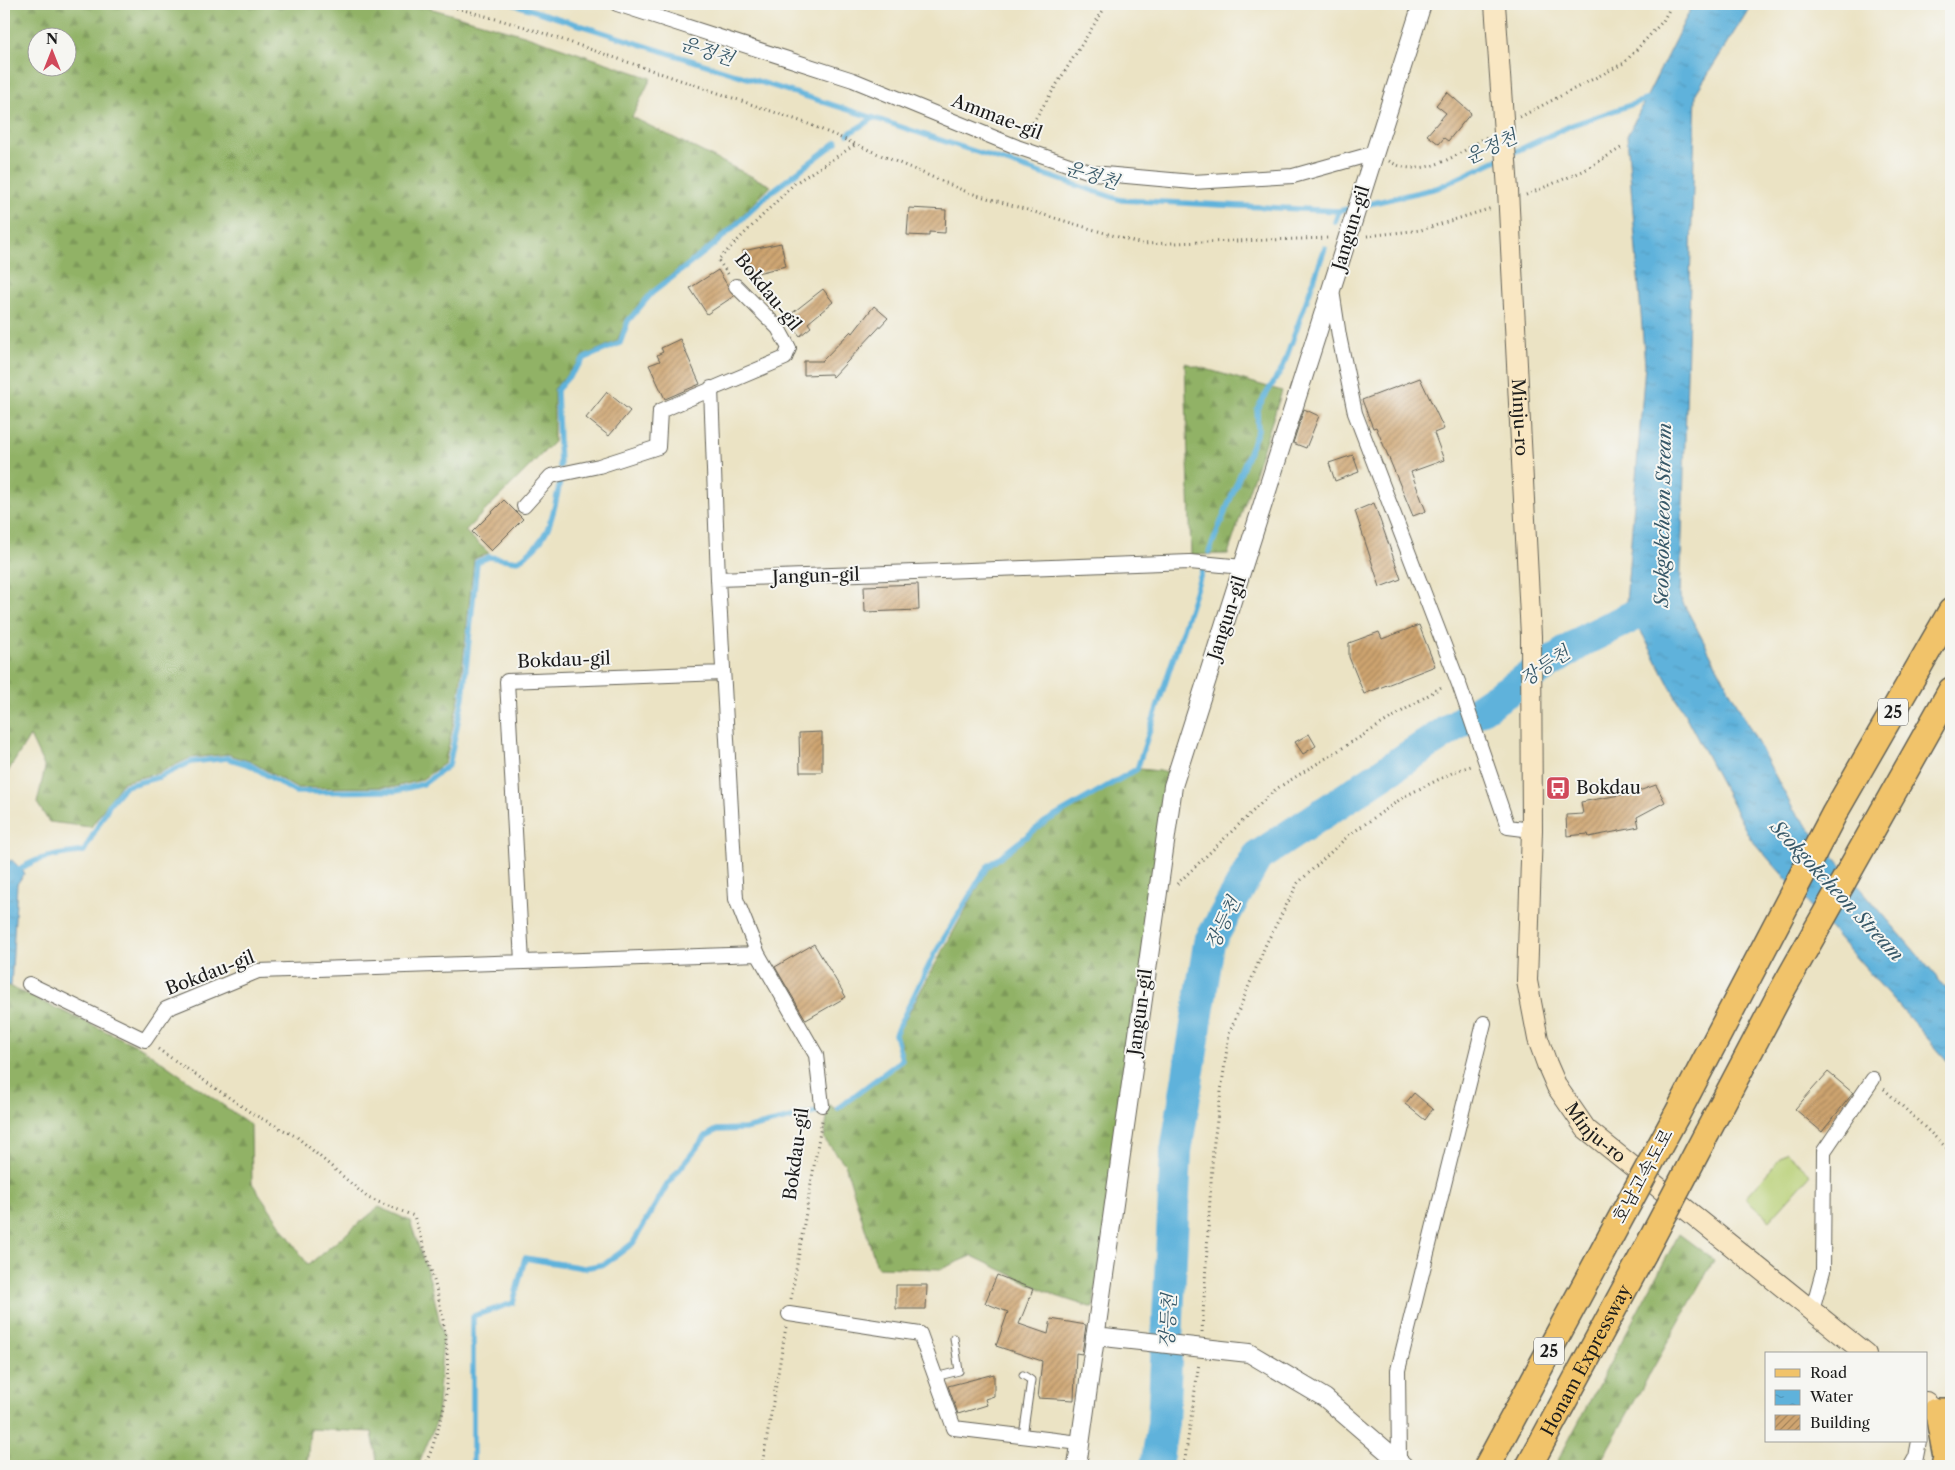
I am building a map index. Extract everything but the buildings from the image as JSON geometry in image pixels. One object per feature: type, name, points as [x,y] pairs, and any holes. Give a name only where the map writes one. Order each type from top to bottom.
[{"type":"highway","name":"호남고속도로","points":[[1611,1236],[1834,814],[1951,611]]},
{"type":"highway","name":"호남고속도로","points":[[1644,1253],[1779,996],[1951,690]]},
{"type":"highway","name":"Honam Expressway","points":[[1487,1466],[1611,1236]]},
{"type":"highway","name":"Honam Expressway","points":[[1529,1466],[1644,1253]]},
{"type":"main road","name":"Minju-ro","points":[[1494,4],[1505,133],[1531,636],[1532,830],[1527,981],[1538,1039],[1557,1087],[1586,1129],[1863,1352]]},
{"type":"main road","points":[[1941,1410],[1944,1457],[1942,1466]]},
{"type":"street","name":"Ammae-gil","points":[[617,4],[853,80],[1017,146],[1092,173],[1193,182],[1293,176],[1376,153]]},
{"type":"street","name":"Jangun-gil","points":[[1077,1466],[1173,786],[1422,4]]},
{"type":"street","name":"Bokdau-gil","points":[[524,506],[551,476],[599,466],[658,447],[660,411],[785,358],[789,348],[778,328],[736,286]]},
{"type":"street","points":[[1332,289],[1338,336],[1354,412],[1457,681],[1508,827],[1532,830]]},
{"type":"street","name":"Bokdau-gil","points":[[711,388],[718,579],[736,899],[758,954],[816,1055],[822,1105]]},
{"type":"street","name":"Jangun-gil","points":[[718,579],[1190,562],[1244,567]]},
{"type":"street","name":"Bokdau-gil","points":[[522,962],[507,681],[723,673]]},
{"type":"street","name":"Bokdau-gil","points":[[145,1040],[166,1009],[258,971],[758,954]]},
{"type":"street","points":[[29,984],[145,1040]]},
{"type":"street","points":[[1401,1464],[1398,1370],[1484,1023]]},
{"type":"street","points":[[1812,1311],[1823,1272],[1824,1151],[1873,1079]]},
{"type":"street","points":[[789,1314],[920,1334],[954,1428],[1080,1443]]},
{"type":"street","points":[[1096,1336],[1249,1353],[1325,1398],[1401,1464]]},
{"type":"street","points":[[1911,1466],[1916,1457],[1919,1442]]},
{"type":"lane","points":[[935,1377],[959,1371],[954,1338]]},
{"type":"lane","points":[[1023,1375],[1031,1380],[1024,1436]]},
{"type":"path","points":[[1017,146],[1106,4]]},
{"type":"path","points":[[1376,153],[1396,165],[1422,168],[1450,160],[1505,133],[1624,63],[1664,21],[1672,4]]},
{"type":"path","name":"Bokdau-gil","points":[[736,286],[718,260],[795,183],[855,144]]},
{"type":"path","points":[[1156,902],[1276,789],[1457,681]]},
{"type":"path","points":[[1184,1466],[1198,1346],[1213,1149],[1229,1034],[1266,944],[1298,883],[1348,836],[1405,796],[1484,755]]},
{"type":"path","points":[[145,1040],[254,1114],[298,1137],[368,1198],[414,1216],[436,1285],[447,1337],[447,1374],[442,1420],[423,1466]]},
{"type":"path","points":[[1873,1079],[1951,1152]]},
{"type":"path","name":"Bokdau-gil","points":[[762,1466],[821,1132],[822,1105]]},
{"type":"green space","points":[[4,4],[415,4],[524,35],[651,78],[632,117],[771,186],[699,254],[646,297],[635,309],[617,341],[584,356],[554,389],[554,442],[465,531],[489,553],[474,559],[459,697],[445,763],[421,780],[395,787],[296,788],[252,762],[228,754],[190,758],[158,773],[123,782],[91,827],[49,822],[37,803],[45,768],[30,736],[4,778]]},
{"type":"green space","points":[[1185,363],[1282,391],[1228,554],[1191,555]]},
{"type":"green space","points":[[1139,769],[1171,772],[1093,1308],[1056,1296],[972,1256],[941,1269],[877,1267],[845,1164],[824,1139],[829,1104],[838,1111],[904,1060],[897,1034],[988,869],[1046,824]]},
{"type":"green space","points":[[4,984],[142,1048],[251,1125],[252,1183],[308,1265],[379,1207],[410,1221],[431,1283],[443,1337],[437,1420],[418,1466],[378,1466],[372,1432],[310,1429],[307,1466],[4,1466]]},
{"type":"green space","points":[[1786,1152],[1811,1174],[1770,1220],[1745,1198]]},
{"type":"green space","points":[[1679,1234],[1714,1260],[1598,1466],[1555,1466]]},
{"type":"water","name":"Seokgokcheon Stream","points":[[1693,4],[1752,4],[1696,93],[1680,597],[1793,809],[1951,994],[1951,1065],[1750,838],[1626,603],[1645,365],[1627,136]]},
{"type":"water","points":[[12,860],[25,873],[17,884],[11,986],[4,984],[4,863]]},
{"type":"waterway","name":"운정천","points":[[513,4],[874,118],[1121,200],[1339,211],[1437,188],[1572,125],[1651,98]]},
{"type":"waterway","points":[[848,134],[874,118]]},
{"type":"waterway","points":[[560,466],[557,390],[585,358],[620,343],[628,321],[652,293],[715,244],[771,192],[837,142]]},
{"type":"waterway","points":[[1335,222],[1339,211]]},
{"type":"waterway","points":[[1209,552],[1258,430],[1257,409],[1283,367],[1325,248]]},
{"type":"waterway","points":[[4,882],[14,873],[32,862],[84,851],[111,802],[125,786],[159,777],[191,762],[227,758],[250,765],[295,792],[396,791],[423,784],[449,765],[463,697],[477,562],[489,557],[518,561],[529,553],[544,536],[548,527],[560,482]]},
{"type":"waterway","points":[[838,1108],[902,1060],[895,1034],[934,955],[987,867],[1045,822],[1137,769],[1202,571]]},
{"type":"waterway","name":"장등천","points":[[1156,1466],[1163,1423],[1176,1152],[1209,943],[1257,857],[1586,639],[1660,603]]},
{"type":"waterway","points":[[473,1466],[473,1316],[513,1303],[525,1258],[584,1268],[605,1264],[633,1243],[667,1185],[706,1136],[717,1130],[745,1129],[817,1112]]},
{"type":"place","name":"Bokdau","points":[[1558,788]]}]
